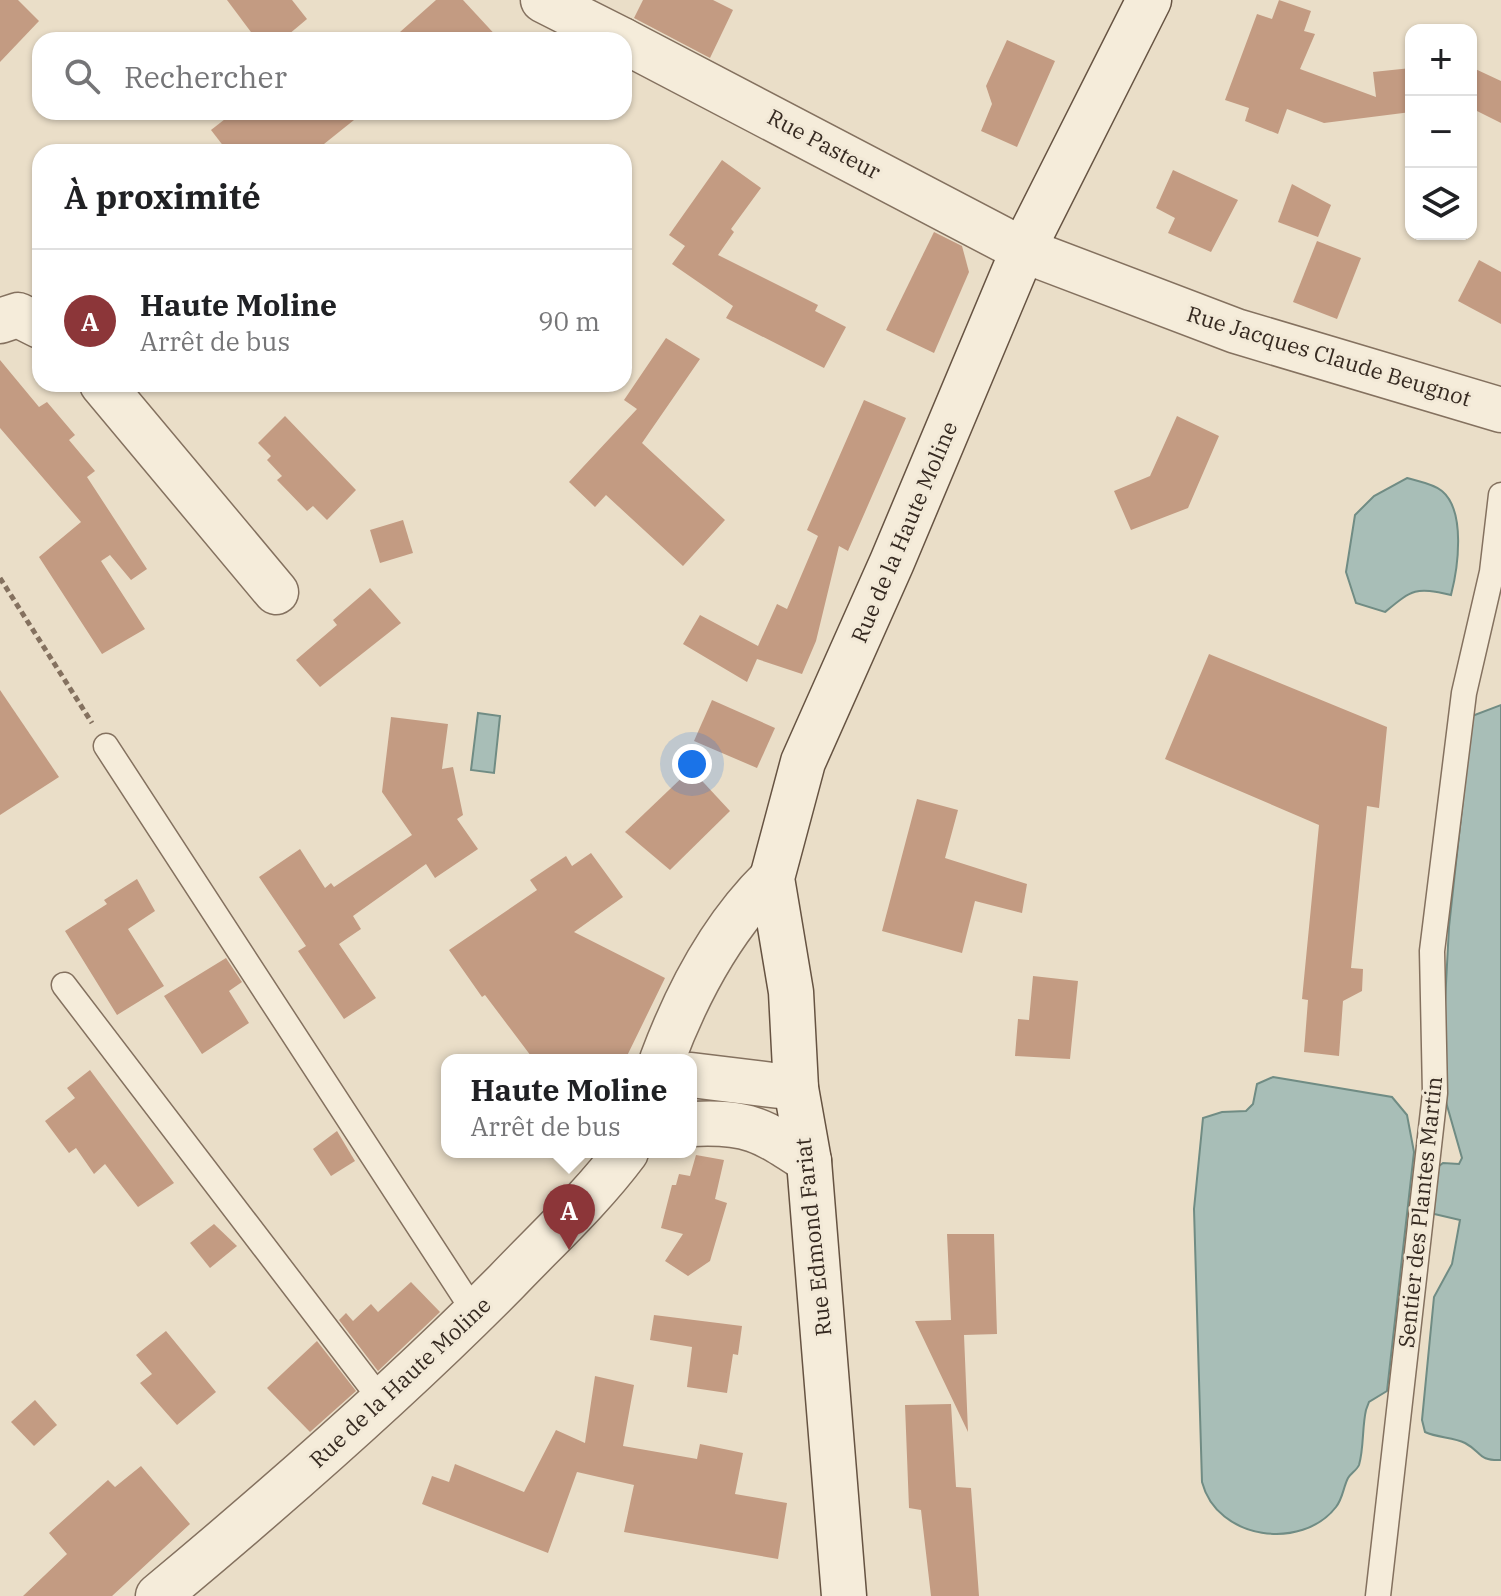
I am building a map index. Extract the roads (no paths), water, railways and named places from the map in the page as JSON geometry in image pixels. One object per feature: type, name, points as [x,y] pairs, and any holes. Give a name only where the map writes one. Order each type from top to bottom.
[{"type":"street","name":"Rue Pasteur","points":[[543,0],[607,32]]},
{"type":"street","name":"Rue de la Haute Moline","points":[[772,878],[803,762],[892,562],[1023,250],[1149,0]]},
{"type":"street","name":"Rue Pasteur","points":[[632,45],[1023,250]]},
{"type":"street","name":"Rue Jacques Claude Beugnot","points":[[1023,250],[1236,331],[1501,410]]},
{"type":"street","points":[[0,321],[18,315],[32,322]]},
{"type":"street","points":[[109,392],[276,592]]},
{"type":"street","points":[[664,1054],[681,1009],[742,908],[772,878]]},
{"type":"street","name":"Rue Edmond Fariat","points":[[772,878],[791,992],[796,1088],[809,1161],[844,1596]]},
{"type":"street","points":[[697,1076],[796,1088]]},
{"type":"street","points":[[697,1124],[727,1123],[762,1130],[809,1161]]},
{"type":"street","name":"Rue de la Haute Moline","points":[[158,1596],[274,1499],[382,1401],[475,1313],[602,1184],[622,1158]]},
{"type":"lane","name":"Sentier des Plantes Martin","points":[[1378,1596],[1435,1093],[1432,951],[1464,693],[1492,572],[1501,495]]},
{"type":"lane","points":[[106,746],[475,1313]]},
{"type":"lane","points":[[64,985],[382,1401]]},
{"type":"water","points":[[1407,478],[1435,486],[1450,500],[1457,526],[1456,570],[1451,595],[1415,592],[1385,612],[1356,603],[1346,572],[1355,515],[1374,496]]},
{"type":"water","points":[[1501,705],[1501,1460],[1494,1460],[1460,1441],[1425,1432],[1422,1420],[1434,1297],[1452,1264],[1460,1220],[1430,1213],[1439,1166],[1443,1163],[1459,1164],[1462,1158],[1444,1095],[1444,1021],[1449,927],[1472,716]]},
{"type":"water","points":[[478,713],[500,716],[494,773],[471,770]]},
{"type":"water","points":[[1273,1077],[1392,1097],[1407,1115],[1414,1152],[1387,1391],[1369,1402],[1359,1465],[1348,1478],[1336,1507],[1321,1521],[1303,1530],[1283,1534],[1262,1533],[1224,1517],[1211,1502],[1202,1482],[1194,1209],[1203,1118],[1222,1112],[1246,1111],[1253,1104],[1257,1084]]},
{"type":"place","name":"Haute Moline","points":[[569,1250]]}]
